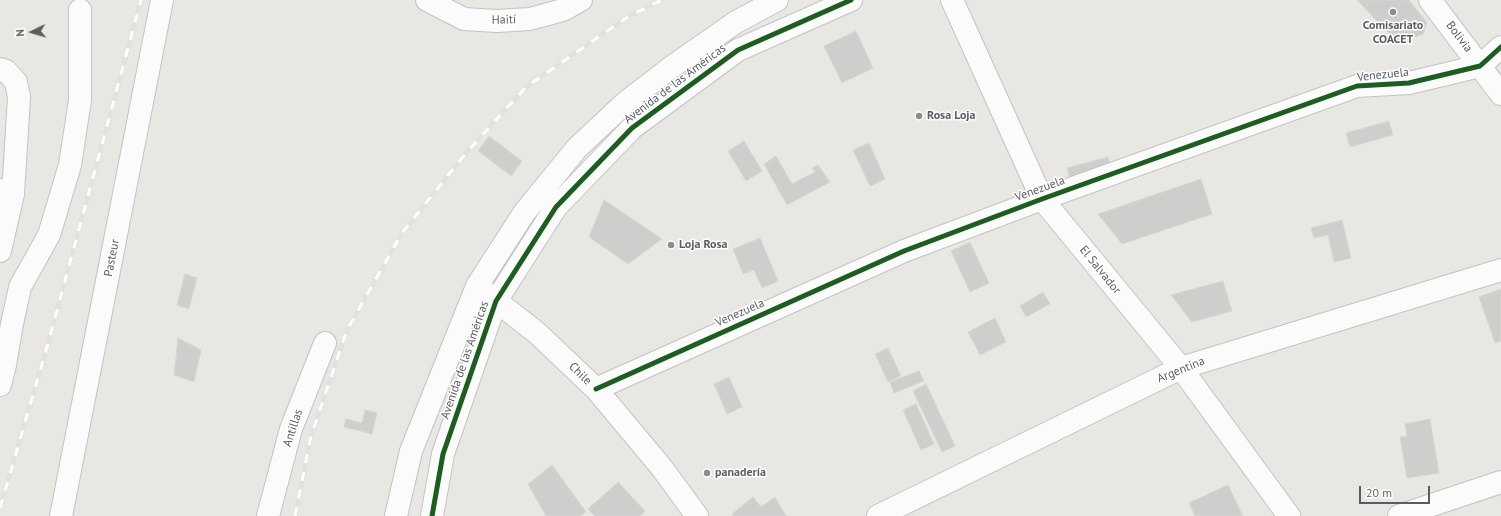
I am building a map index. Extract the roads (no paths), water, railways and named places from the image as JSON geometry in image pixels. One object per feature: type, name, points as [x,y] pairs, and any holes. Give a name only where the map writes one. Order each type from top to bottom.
[{"type":"street","name":"Pasteur","points":[[61,516],[162,0]]},
{"type":"street","name":"Haití","points":[[427,0],[464,19],[497,21],[530,19],[563,10],[581,0]]},
{"type":"street","name":"Avenida de las Américas","points":[[396,516],[412,451],[477,286],[524,213],[578,148],[625,103],[673,66],[736,22],[777,0]]},
{"type":"street","name":"Avenida de las Américas","points":[[432,516],[443,454],[496,301],[556,207],[632,128],[738,50],[851,0]]},
{"type":"street","name":"El Salvador","points":[[952,0],[1042,199],[1181,368],[1289,516]]},
{"type":"street","name":"Bolivia","points":[[1430,0],[1501,94]]},
{"type":"street","points":[[0,384],[5,365],[6,321],[20,287],[49,235],[70,165],[80,100],[80,10]]},
{"type":"street","name":"Venezuela","points":[[596,389],[904,251],[1042,199],[1357,86],[1408,83],[1480,66],[1501,47]]},
{"type":"street","points":[[0,69],[6,71],[16,82],[19,97],[6,192],[0,251]]},
{"type":"street","name":"Argentina","points":[[878,516],[1181,368],[1501,270]]},
{"type":"street","name":"Chile","points":[[477,286],[537,333],[596,389],[662,468],[697,516]]},
{"type":"street","name":"Antillas","points":[[268,516],[291,429],[325,343]]},
{"type":"street","points":[[1399,516],[1501,482]]},
{"type":"railway","points":[[0,508],[49,340],[141,0]]},
{"type":"railway","points":[[295,516],[311,436],[347,330],[402,233],[466,153],[526,87],[626,18],[662,0]]},
{"type":"place","name":"Comisariato COACET","points":[[1393,12]]},
{"type":"place","name":"Rosa Loja","points":[[919,116]]},
{"type":"place","name":"Loja Rosa","points":[[671,245]]},
{"type":"place","name":"panadería","points":[[707,473]]}]
